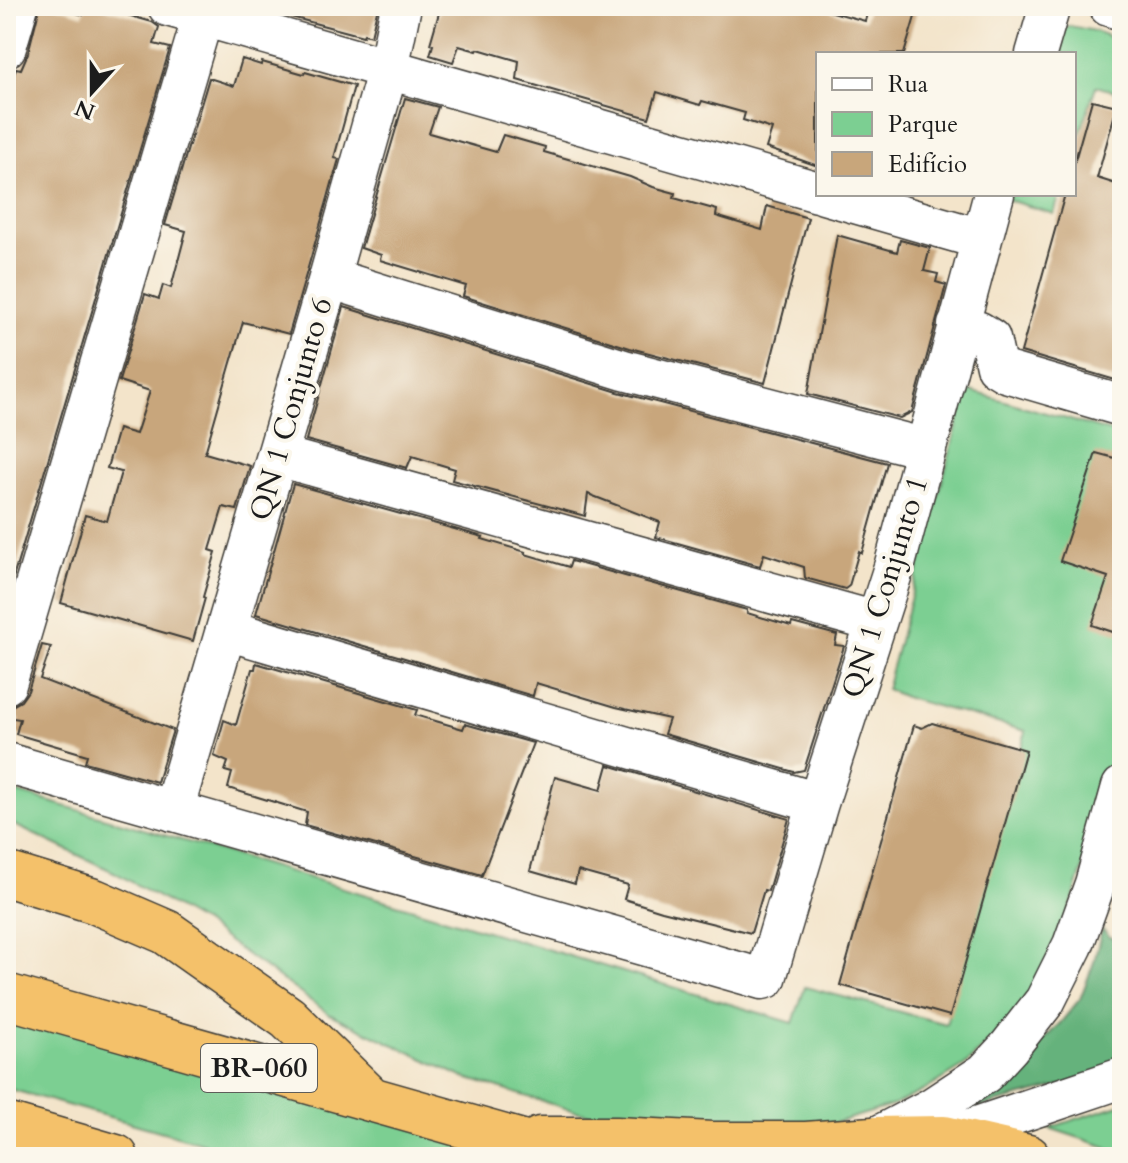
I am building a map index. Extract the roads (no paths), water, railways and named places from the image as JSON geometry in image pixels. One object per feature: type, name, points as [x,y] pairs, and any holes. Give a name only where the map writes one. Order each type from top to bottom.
[{"type":"highway","points":[[6,874],[94,901],[166,932],[288,1018],[372,1100]]},
{"type":"highway","name":"BR-060","points":[[6,996],[575,1157]]},
{"type":"highway","points":[[6,1125],[116,1157]]},
{"type":"highway","points":[[513,1139],[806,1144],[944,1138],[1028,1157]]},
{"type":"street","points":[[6,47],[18,6]]},
{"type":"street","name":"QN 1 Conjunto 6","points":[[173,811],[329,278],[388,69],[401,6]]},
{"type":"street","points":[[1037,52],[1050,6]]},
{"type":"street","points":[[1109,6],[1122,10]]},
{"type":"street","points":[[6,684],[186,11],[816,191]]},
{"type":"street","points":[[831,196],[981,239]]},
{"type":"street","name":"QN 1 Conjunto 1","points":[[173,811],[766,978],[818,803],[895,564],[993,196]]},
{"type":"street","points":[[329,278],[624,370],[926,449]]},
{"type":"street","points":[[958,325],[990,339],[996,366],[1006,372],[1122,406]]},
{"type":"street","points":[[278,456],[876,622]]},
{"type":"street","points":[[227,630],[818,803]]},
{"type":"street","points":[[6,763],[173,811]]},
{"type":"street","points":[[873,1139],[932,1108],[985,1073],[1045,1001],[1073,945],[1109,886],[1122,787]]},
{"type":"street","points":[[944,1138],[1122,1078]]}]
